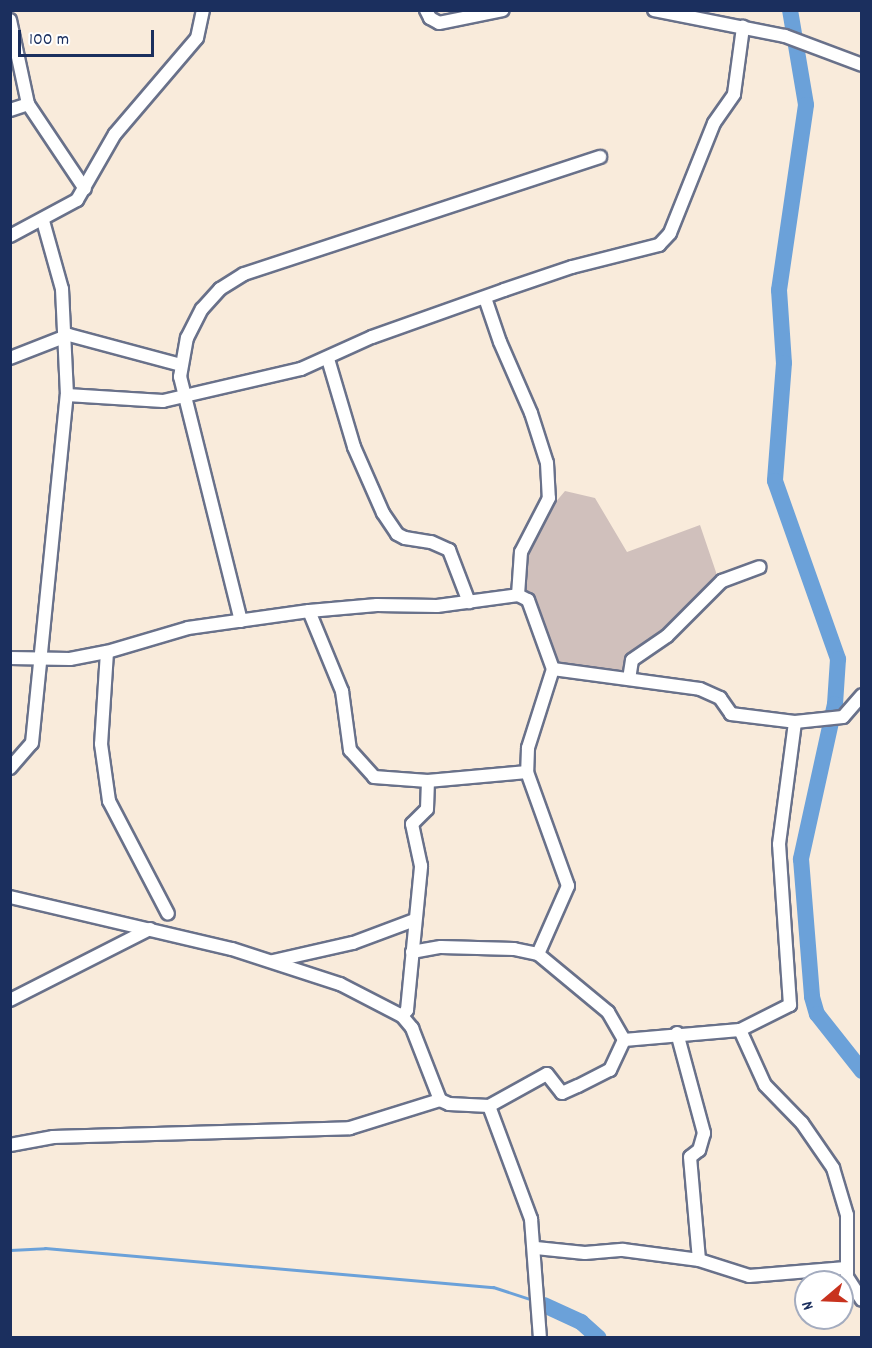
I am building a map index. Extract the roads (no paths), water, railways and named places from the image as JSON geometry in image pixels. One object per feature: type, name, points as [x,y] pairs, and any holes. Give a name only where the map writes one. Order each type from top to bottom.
[{"type":"street","points":[[10,236],[43,221],[77,200],[115,134],[197,38],[203,10]]},
{"type":"street","points":[[426,10],[434,22],[444,23],[503,10]]},
{"type":"street","points":[[654,10],[743,27],[835,52],[861,65]]},
{"type":"street","points":[[10,21],[28,104],[85,189]]},
{"type":"street","points":[[67,395],[149,402],[327,359],[372,337],[572,267],[659,245],[670,233],[714,123],[734,94],[743,27]]},
{"type":"street","points":[[10,110],[28,104]]},
{"type":"street","points":[[241,621],[183,395],[181,364],[187,338],[202,309],[220,289],[244,274],[600,157]]},
{"type":"street","points":[[10,768],[32,743],[43,659],[67,395],[59,271],[43,221]]},
{"type":"street","points":[[486,298],[500,342],[531,413],[547,463],[549,498],[521,552],[518,595]]},
{"type":"street","points":[[10,358],[64,337],[95,340],[181,364]]},
{"type":"street","points":[[327,359],[354,447],[383,513],[397,534],[405,538],[431,542],[449,550],[469,602]]},
{"type":"street","points":[[629,679],[632,660],[667,636],[722,581],[760,567]]},
{"type":"street","points":[[10,658],[70,659],[107,652],[188,628],[309,611],[469,602],[518,595],[528,600],[553,669],[528,748],[527,772],[568,886],[538,954]]},
{"type":"street","points":[[309,611],[342,691],[350,750],[374,777],[428,781],[527,772]]},
{"type":"street","points":[[107,652],[101,744],[109,801],[168,914]]},
{"type":"street","points":[[553,669],[700,688],[720,699],[731,714],[795,722],[843,717],[861,695]]},
{"type":"street","points":[[624,1040],[677,1033],[740,1030],[790,1005],[779,844],[795,722]]},
{"type":"street","points":[[402,1016],[407,1010],[421,866],[412,824],[427,809],[428,781]]},
{"type":"street","points":[[10,897],[150,929],[272,962],[340,984],[402,1016],[412,1028],[440,1100]]},
{"type":"street","points":[[272,962],[353,943],[415,920]]},
{"type":"street","points":[[10,1000],[150,929]]},
{"type":"street","points":[[412,952],[441,947],[514,949],[538,954],[608,1012],[624,1040]]},
{"type":"street","points":[[740,1030],[765,1085],[802,1124],[833,1168],[847,1215],[846,1268],[861,1300]]},
{"type":"street","points":[[677,1033],[704,1133],[699,1150],[690,1157],[699,1260]]},
{"type":"street","points":[[10,1145],[65,1137],[350,1128],[440,1100],[449,1104],[489,1106],[547,1074],[562,1094],[610,1070],[624,1040]]},
{"type":"street","points":[[489,1106],[531,1219],[536,1248],[540,1338]]},
{"type":"street","points":[[536,1248],[585,1253],[622,1250],[699,1260],[749,1276],[846,1268]]},
{"type":"waterway","points":[[790,10],[806,105],[779,290],[784,363],[775,481],[838,659],[835,704],[801,859],[812,997],[817,1014],[862,1071]]},
{"type":"waterway","points":[[10,1250],[45,1248],[493,1287],[530,1299]]},
{"type":"waterway","points":[[544,1305],[581,1322],[599,1338]]}]
